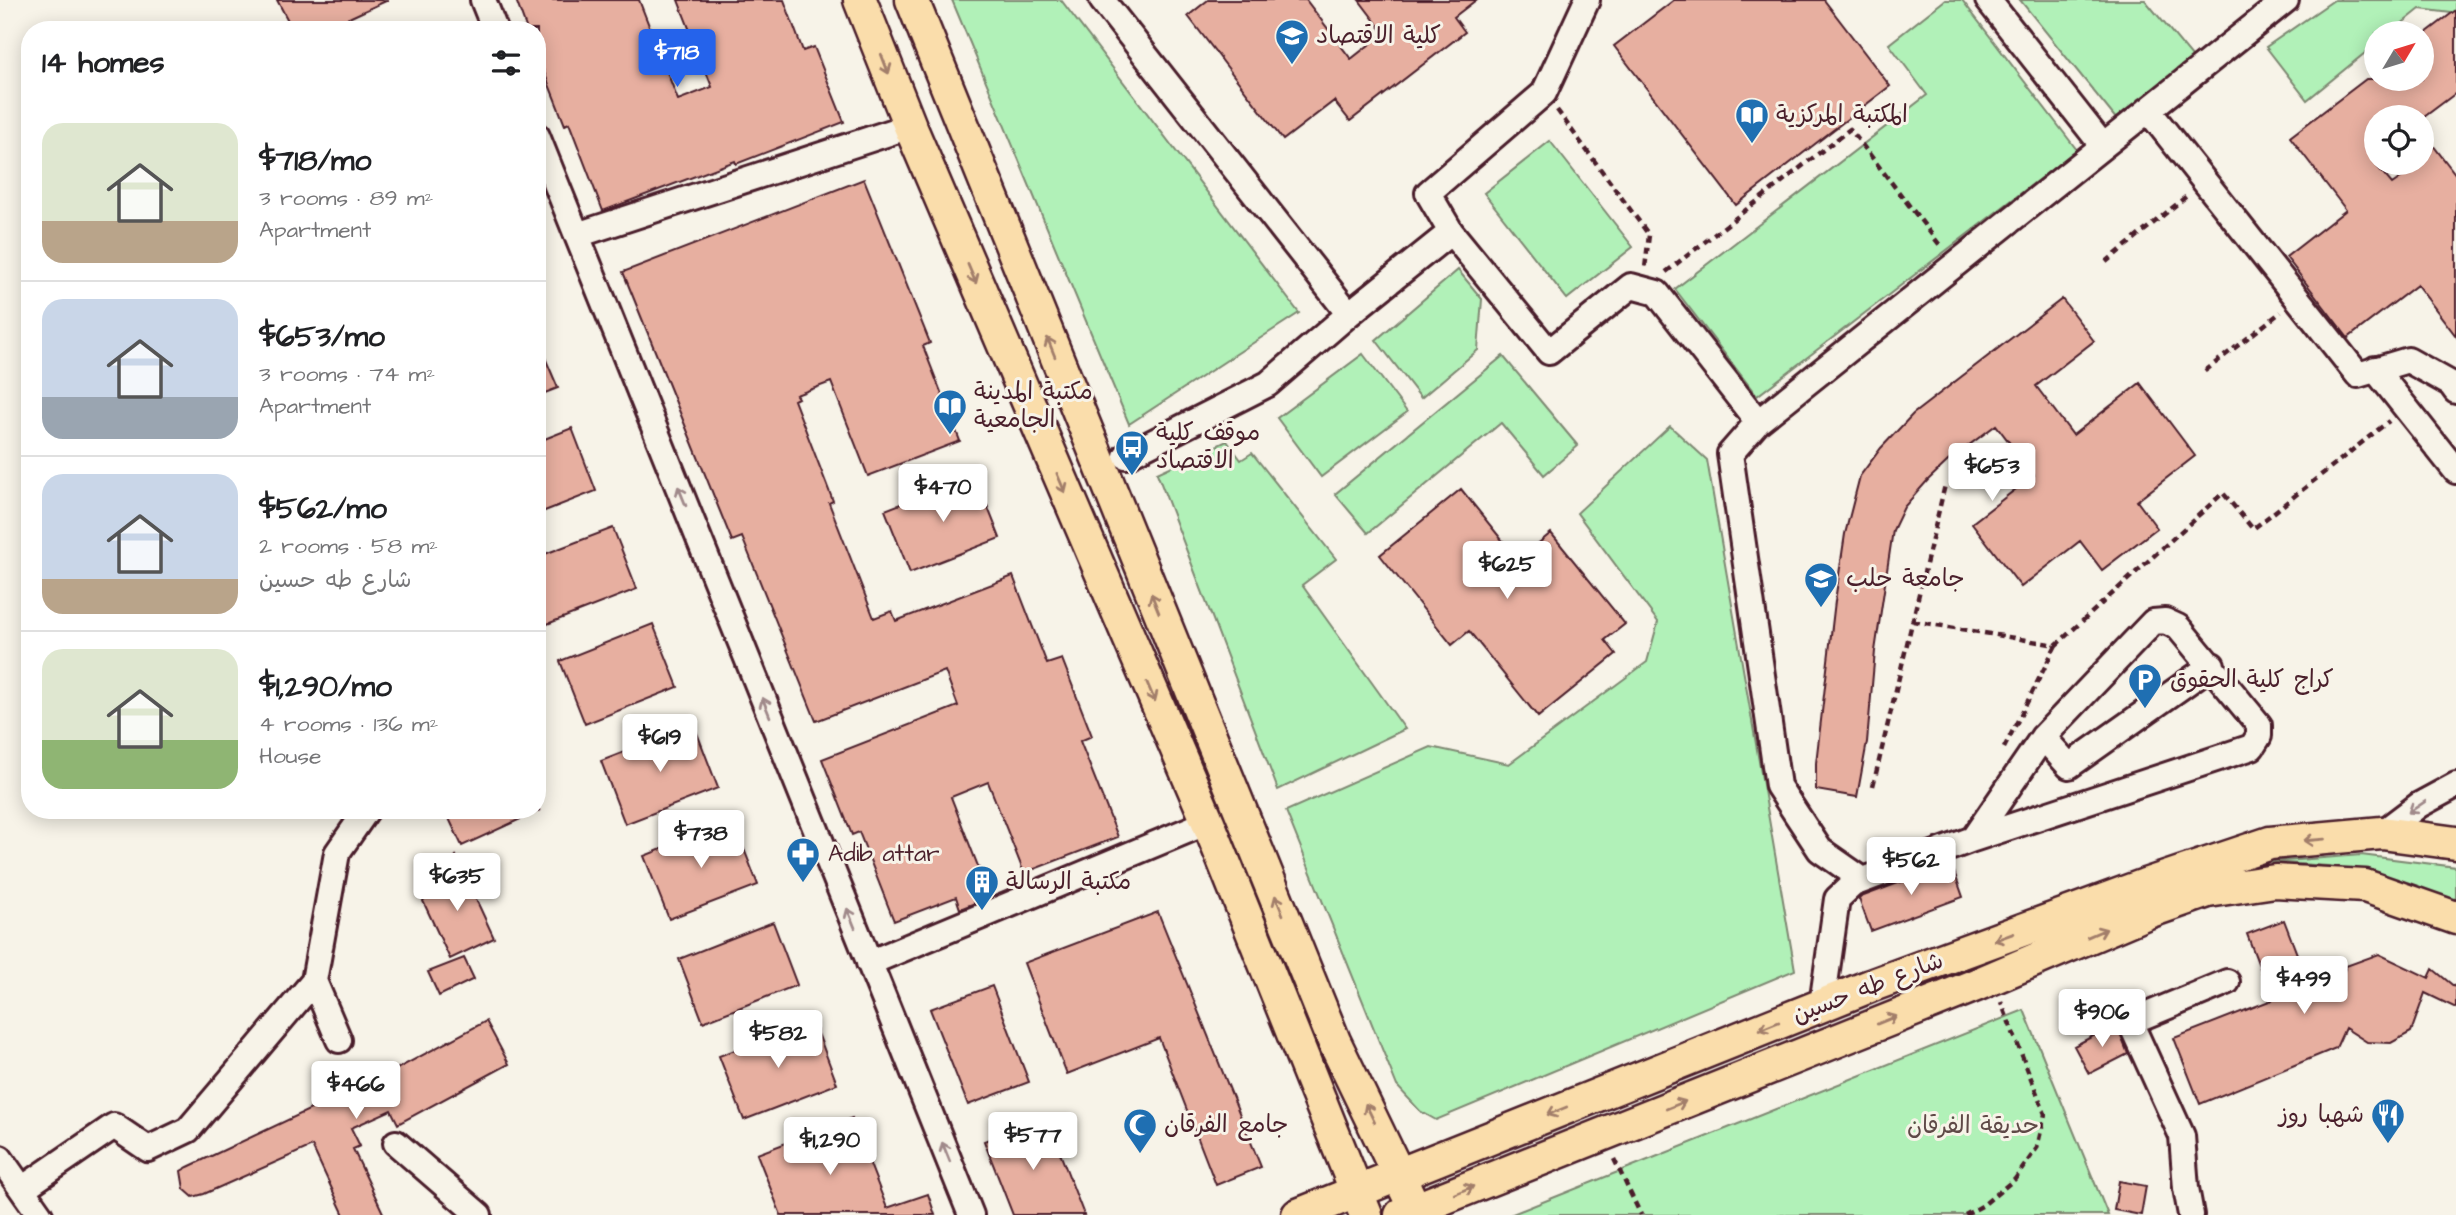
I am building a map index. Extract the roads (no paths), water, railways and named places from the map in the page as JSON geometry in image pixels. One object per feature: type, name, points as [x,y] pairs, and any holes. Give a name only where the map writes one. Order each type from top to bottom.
[{"type":"main road","points":[[860,0],[910,126],[1208,821],[1361,1204]]},
{"type":"main road","points":[[912,0],[1334,1041],[1399,1174],[1408,1212],[1992,978],[2148,912],[2208,891],[2275,881],[2365,886],[2449,921]]},
{"type":"main road","name":"شارع طه حسين","points":[[1297,1215],[1361,1204],[1399,1174],[1822,1005],[2132,890],[2270,844],[2382,834],[2456,843]]},
{"type":"street","points":[[483,0],[491,21]]},
{"type":"street","points":[[1102,0],[1349,314]]},
{"type":"street","points":[[1587,0],[1544,93],[1428,193],[1451,232],[1549,352],[1630,286],[1657,293],[1758,422]]},
{"type":"street","points":[[1988,0],[2103,146]]},
{"type":"street","points":[[1863,880],[1820,850],[1778,786],[1730,454],[1758,422],[2286,0]]},
{"type":"street","points":[[2148,110],[2358,374],[2408,359],[2451,384],[2456,391]]},
{"type":"street","points":[[577,235],[910,126]]},
{"type":"street","points":[[546,158],[971,1215]]},
{"type":"street","points":[[1126,456],[1268,384],[1451,232]]},
{"type":"street","points":[[2375,369],[2456,471]]},
{"type":"street","points":[[1822,1005],[1837,899],[1853,884],[1973,839],[2252,747],[2259,736],[2259,725],[2178,627],[2165,621],[2153,622],[2043,737],[1973,839]]},
{"type":"street","points":[[2069,766],[2212,665]]},
{"type":"street","points":[[2043,737],[2094,799]]},
{"type":"street","points":[[2382,834],[2419,805],[2456,785]]},
{"type":"street","points":[[22,1188],[114,1125],[148,1149],[188,1130],[314,981],[337,853],[362,819]]},
{"type":"street","points":[[869,963],[1208,821]]},
{"type":"street","points":[[314,981],[339,1040]]},
{"type":"street","points":[[2191,1215],[2182,1136],[2130,1023],[2227,982]]},
{"type":"street","points":[[396,1143],[479,1215]]},
{"type":"street","points":[[0,1158],[40,1215]]},
{"type":"place","name":"كلية الاقتصاد","points":[[1292,66]]},
{"type":"place","name":"المكتبة المركزية","points":[[1752,145]]},
{"type":"place","name":"مكتبة المدينة الجامعية","points":[[950,436]]},
{"type":"place","name":"موقف كلية الاقتصاد","points":[[1132,477]]},
{"type":"place","name":"جامعة حلب","points":[[1821,609]]},
{"type":"place","name":"كراج كلية الحقوق","points":[[2145,710]]},
{"type":"place","name":"Adib attar","points":[[803,884]]},
{"type":"place","name":"مكتبة الرسالة","points":[[982,912]]},
{"type":"place","name":"شهبا روز","points":[[2388,1145]]},
{"type":"place","name":"جامع الفرقان","points":[[1140,1155]]},
{"type":"park label","name":"حديقة الفرقان","points":[[1973,1126]]}]
